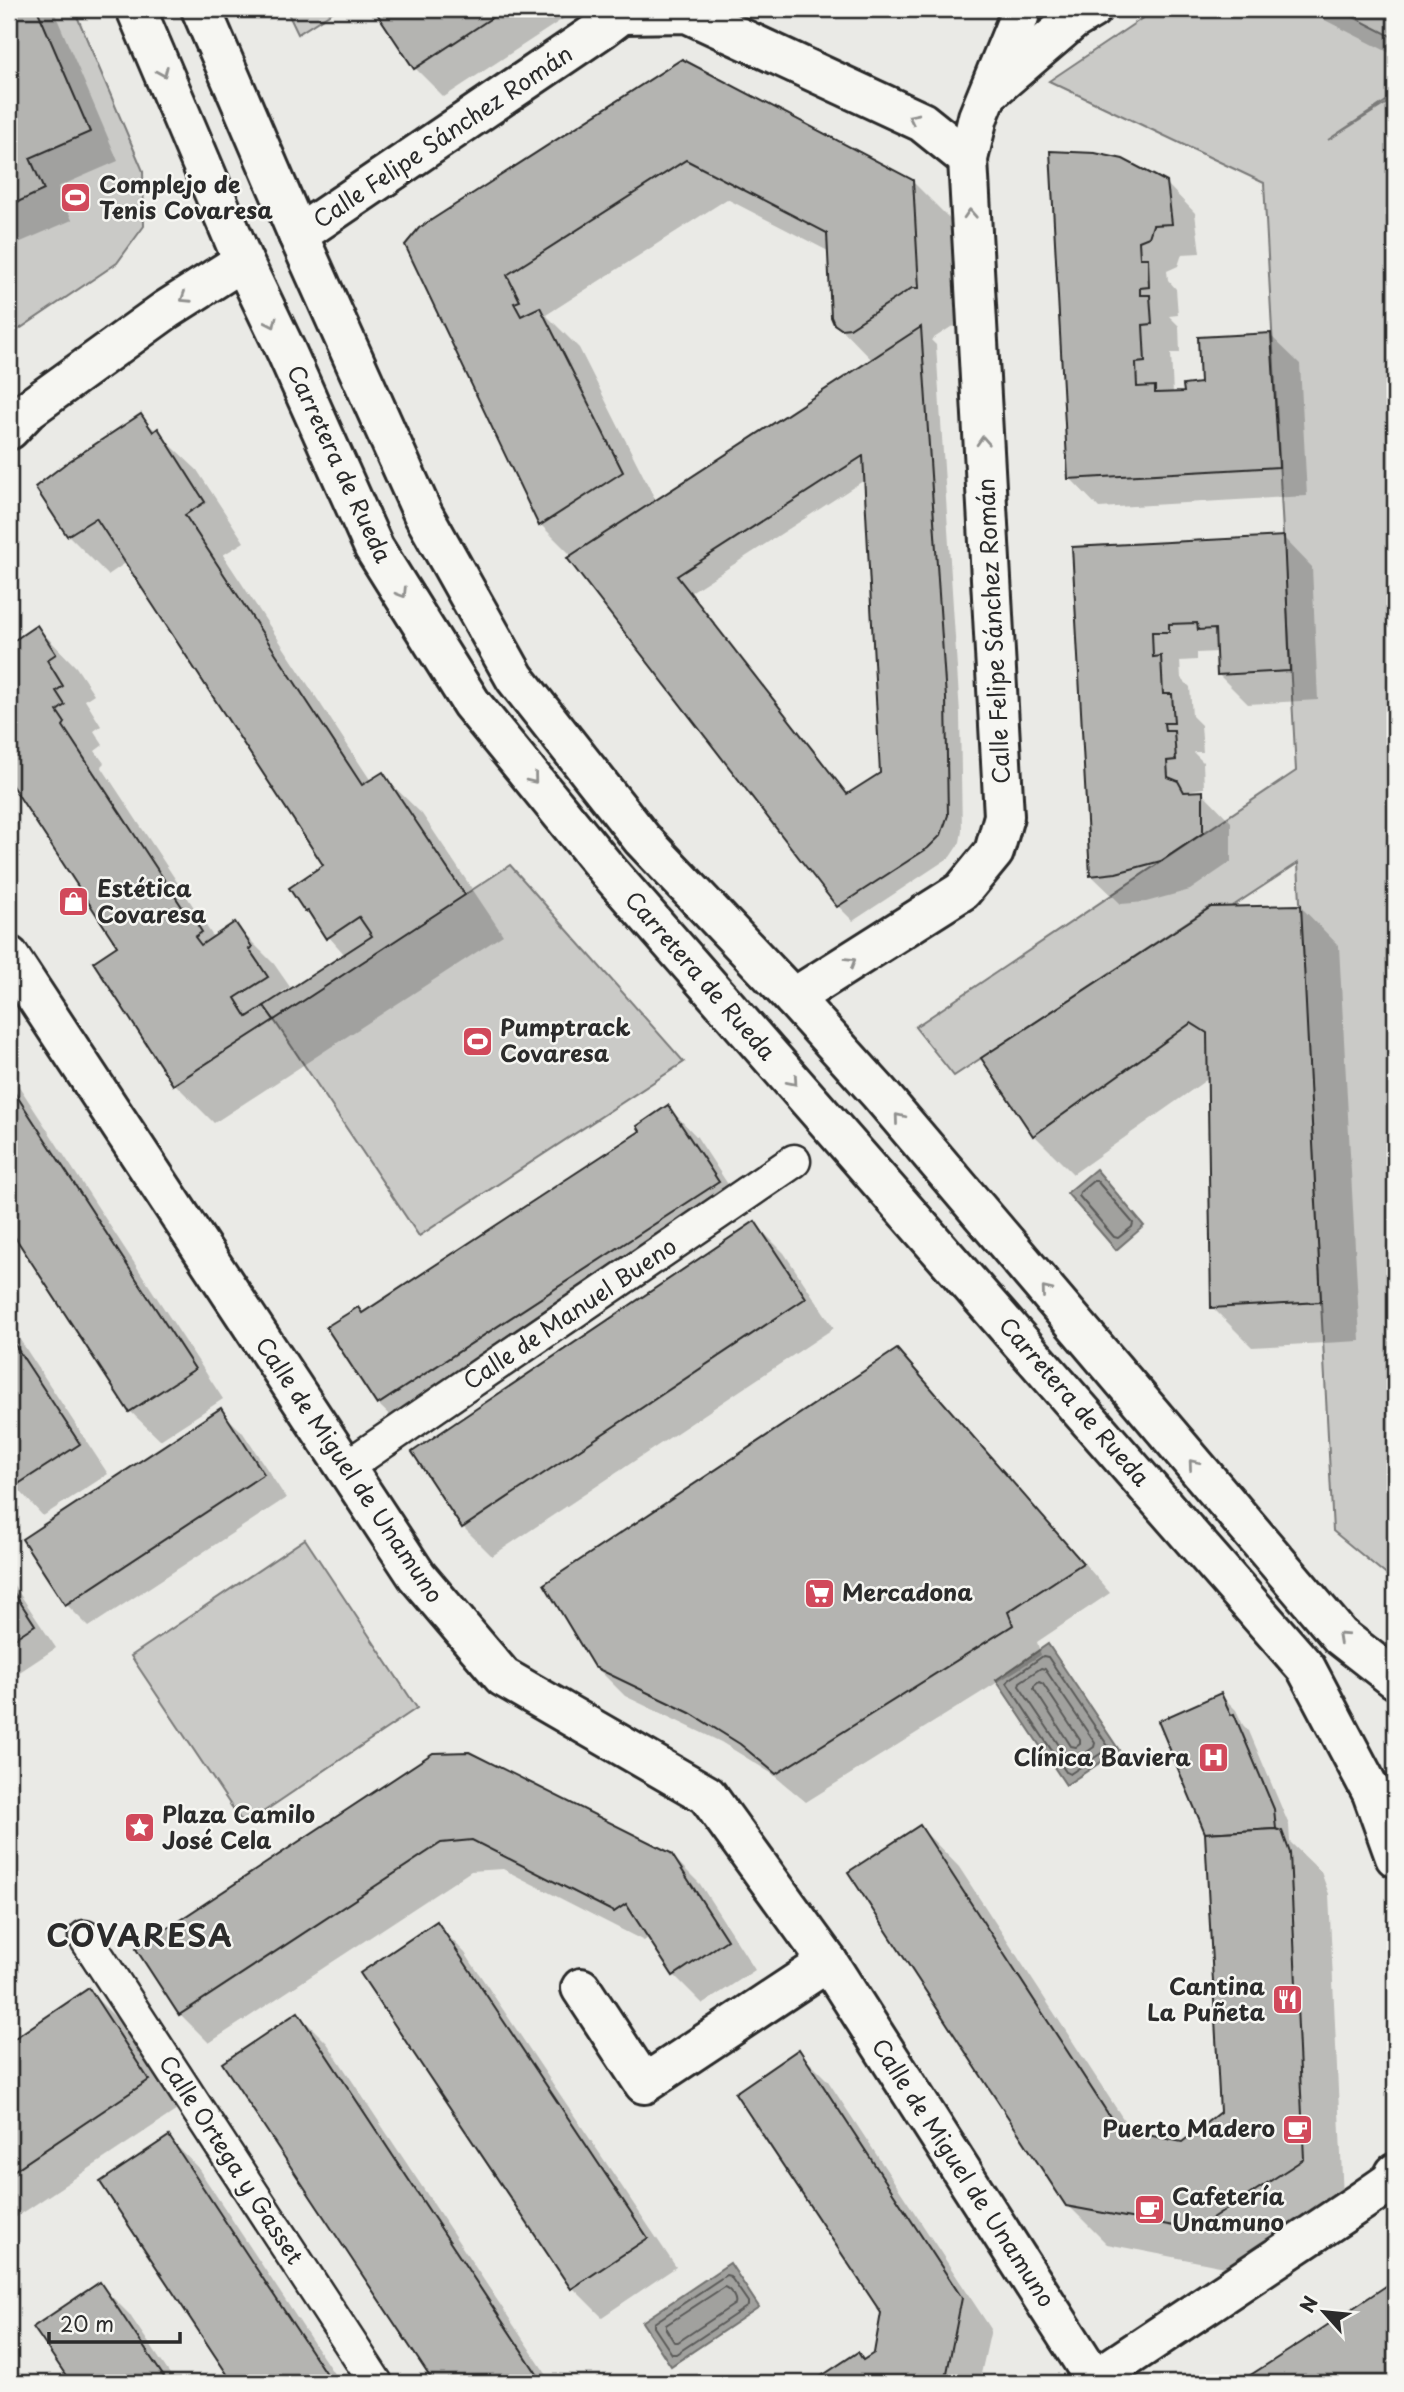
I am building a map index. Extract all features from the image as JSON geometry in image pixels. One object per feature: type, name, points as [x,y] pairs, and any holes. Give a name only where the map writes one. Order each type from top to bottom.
[{"type":"street","name":"Carretera de Rueda","points":[[136,9],[243,261],[374,548],[471,704],[609,872],[1306,1668],[1372,1793],[1395,1857]]},
{"type":"street","name":"Carretera de Rueda","points":[[201,9],[298,235],[424,514],[515,678],[642,839],[879,1093],[1340,1636],[1395,1679]]},
{"type":"street","name":"Calle Felipe Sánchez Román","points":[[298,235],[625,12],[687,13],[922,122],[968,159]]},
{"type":"street","points":[[1011,13],[1082,15]]},
{"type":"street","name":"Calle Felipe Sánchez Román","points":[[793,998],[962,891],[993,852],[1004,816],[968,159],[978,117],[988,94],[1011,13]]},
{"type":"street","points":[[988,94],[1082,15]]},
{"type":"street","points":[[9,430],[29,410],[166,310],[243,261]]},
{"type":"street","name":"Calle de Miguel de Unamuno","points":[[9,956],[417,1576],[503,1677],[707,1795],[828,1962],[1094,2382]]},
{"type":"street","name":"Calle de Manuel Bueno","points":[[345,1468],[794,1161]]},
{"type":"street","name":"Calle Ortega y Gasset","points":[[85,1937],[376,2383]]},
{"type":"street","points":[[581,1988],[644,2084],[828,1962]]},
{"type":"street","points":[[1094,2382],[1394,2178]]},
{"type":"shaded area","name":"Complejo de Tenis Covaresa","points":[[9,9],[74,9],[143,171],[144,226],[117,263],[9,336]]},
{"type":"shaded area","points":[[286,9],[337,9],[298,34]]},
{"type":"shaded area","points":[[1156,9],[1338,9],[1395,38],[1395,95],[1328,140],[1395,98],[1395,1582],[1333,1531],[1298,863],[1216,917],[1210,907],[954,1076],[915,1027],[1296,771],[1264,183],[1049,81]]},
{"type":"shaded area","name":"Pumptrack Covaresa","points":[[510,865],[684,1062],[419,1236],[274,1020]]},
{"type":"shaded area","points":[[305,1539],[417,1708],[244,1825],[131,1656]]},
{"type":"water","points":[[1096,1169],[1144,1226],[1116,1250],[1067,1193]]},
{"type":"water","points":[[1048,1644],[1119,1750],[1066,1785],[996,1680]]},
{"type":"water","points":[[730,2263],[759,2307],[671,2366],[642,2322]]},
{"type":"building","points":[[9,9],[37,9],[90,132],[30,158],[44,190],[9,206]]},
{"type":"building","points":[[374,9],[505,9],[414,69]]},
{"type":"building","points":[[1338,9],[1359,9],[1350,15]]},
{"type":"building","points":[[682,59],[913,180],[919,288],[912,288],[850,328],[841,329],[834,324],[831,317],[827,233],[686,160],[507,275],[520,301],[514,303],[521,316],[540,307],[623,472],[539,526],[405,245],[419,228]]},
{"type":"building","points":[[1050,151],[1095,153],[1123,159],[1167,182],[1172,224],[1153,225],[1149,237],[1139,241],[1140,258],[1148,258],[1149,287],[1140,288],[1140,295],[1150,295],[1152,324],[1143,325],[1145,362],[1136,363],[1137,387],[1155,386],[1155,393],[1184,392],[1183,385],[1200,383],[1198,337],[1271,333],[1279,467],[1068,479]]},
{"type":"building","points":[[921,327],[946,698],[948,815],[941,835],[928,848],[837,907],[567,558]],"holes":[[[863,456],[880,773],[847,794],[677,576]]]},
{"type":"building","points":[[141,414],[153,432],[158,428],[205,502],[185,515],[362,785],[383,772],[465,895],[274,1020],[264,1006],[372,936],[359,917],[326,939],[308,911],[305,912],[289,888],[323,865],[96,518],[67,536],[35,487]]},
{"type":"building","points":[[1284,536],[1290,671],[1217,675],[1215,629],[1198,630],[1197,623],[1169,624],[1169,632],[1152,632],[1153,657],[1161,656],[1163,694],[1172,694],[1174,723],[1164,723],[1165,731],[1174,731],[1176,760],[1167,761],[1168,777],[1178,781],[1184,792],[1203,791],[1203,833],[1161,861],[1116,873],[1090,876],[1072,547]]},
{"type":"building","points":[[37,625],[56,654],[47,660],[63,686],[56,691],[65,705],[57,711],[65,723],[63,726],[186,913],[188,910],[202,932],[195,937],[201,945],[235,922],[268,977],[235,998],[247,1017],[264,1006],[274,1020],[173,1085],[93,962],[117,946],[9,781],[9,644]]},
{"type":"building","points":[[1301,905],[1321,1302],[1211,1308],[1207,1033],[1191,1023],[1033,1136],[981,1058],[1211,907]]},
{"type":"building","points":[[9,1084],[195,1369],[129,1412],[9,1228]]},
{"type":"building","points":[[668,1105],[719,1182],[377,1405],[326,1327],[358,1307],[362,1313],[640,1131],[637,1126]]},
{"type":"building","points":[[755,1221],[806,1298],[462,1528],[412,1452]]},
{"type":"building","points":[[9,1336],[80,1444],[12,1488],[9,1482]]},
{"type":"building","points":[[897,1349],[1083,1563],[1008,1612],[1013,1625],[776,1774],[740,1744],[690,1713],[594,1667],[544,1584]]},
{"type":"building","points":[[221,1408],[264,1474],[65,1605],[22,1539]]},
{"type":"building","points":[[9,1585],[35,1625],[9,1642]]},
{"type":"building","points":[[1221,1693],[1231,1715],[1234,1714],[1274,1809],[1276,1829],[1205,1833],[1158,1721]]},
{"type":"building","points":[[469,1752],[671,1853],[727,1940],[673,1976],[626,1904],[614,1912],[472,1840],[441,1843],[179,2015],[136,1949],[433,1753]]},
{"type":"building","points":[[920,1825],[1118,2129],[1182,2142],[1220,2112],[1205,1833],[1276,1829],[1282,1831],[1290,1853],[1304,2159],[1195,2230],[1066,2206],[848,1872]]},
{"type":"building","points":[[437,1921],[648,2238],[571,2289],[360,1973]]},
{"type":"building","points":[[89,1988],[149,2080],[9,2174],[9,2042]]},
{"type":"building","points":[[298,2012],[543,2383],[434,2383],[222,2063]]},
{"type":"building","points":[[799,2049],[962,2298],[945,2383],[811,2383],[858,2352],[863,2360],[874,2353],[881,2313],[735,2093]]},
{"type":"building","points":[[169,2136],[332,2383],[233,2383],[100,2182]]},
{"type":"building","points":[[1395,2280],[1395,2383],[1238,2383],[1302,2342]]},
{"type":"building","points":[[100,2282],[168,2383],[71,2383],[33,2327]]},
{"type":"place","name":"Complejo de Tenis Covaresa","points":[[76,198]]},
{"type":"place","name":"Estética Covaresa","points":[[74,902]]},
{"type":"place","name":"Pumptrack Covaresa","points":[[477,1041]]},
{"type":"place","name":"Mercadona","points":[[819,1593]]},
{"type":"place","name":"Clínica Baviera","points":[[1214,1758]]},
{"type":"place","name":"Plaza Camilo José Cela","points":[[139,1828]]},
{"type":"place","name":"Cantina La Puñeta","points":[[1288,2000]]},
{"type":"place","name":"Puerto Madero","points":[[1298,2129]]},
{"type":"place","name":"Cafetería Unamuno","points":[[1149,2210]]},
{"type":"district","name":"COVARESA","points":[[140,1937]]}]
